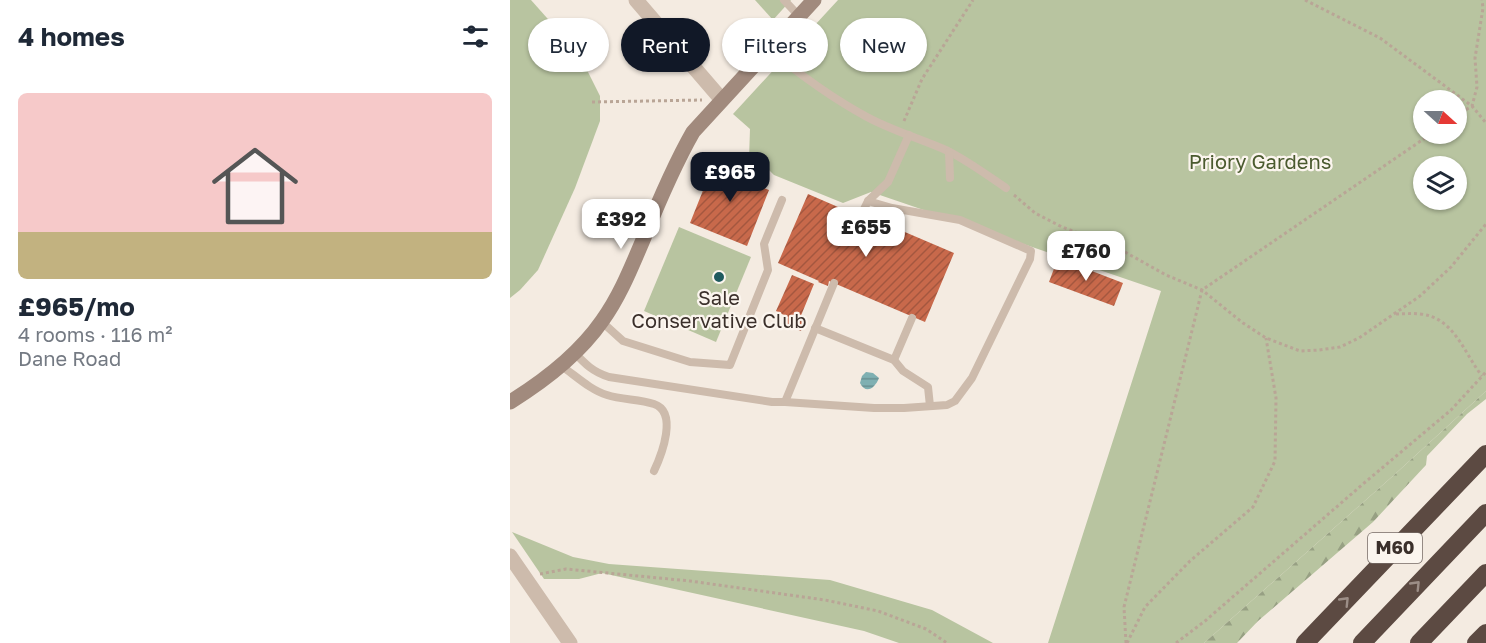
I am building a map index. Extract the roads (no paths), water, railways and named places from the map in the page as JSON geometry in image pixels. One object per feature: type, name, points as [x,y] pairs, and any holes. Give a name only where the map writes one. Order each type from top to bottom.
[{"type":"highway","name":"M60","points":[[1305,643],[1486,454]]},
{"type":"highway","name":"M60","points":[[1362,643],[1486,513]]},
{"type":"highway","points":[[1419,643],[1486,573]]},
{"type":"highway","points":[[1476,643],[1486,633]]},
{"type":"main road","points":[[799,16],[814,0]]},
{"type":"main road","points":[[510,402],[532,388],[560,365],[589,338],[602,322],[630,272],[678,158],[693,132],[748,72]]},
{"type":"street","points":[[636,0],[723,100]]},
{"type":"street","points":[[510,556],[570,643]]},
{"type":"lane","points":[[784,0],[799,16]]},
{"type":"lane","points":[[796,72],[867,117],[949,152],[1006,188]]},
{"type":"lane","points":[[862,213],[868,201],[888,182],[909,135]]},
{"type":"lane","points":[[949,152],[950,178]]},
{"type":"lane","points":[[602,322],[623,341],[690,362],[730,365],[768,270],[764,244],[782,200]]},
{"type":"lane","points":[[574,352],[585,365],[596,373],[609,377],[772,402],[874,408],[947,405],[955,401],[972,378],[1030,259],[1031,251],[960,220],[892,208],[868,201]]},
{"type":"lane","points":[[785,402],[834,283]]},
{"type":"lane","points":[[894,360],[912,318]]},
{"type":"lane","points":[[815,328],[894,360],[903,370],[928,387],[930,406]]},
{"type":"lane","points":[[560,365],[597,391],[661,407],[666,414],[667,424],[660,459],[654,471]]},
{"type":"water","points":[[866,372],[873,373],[879,378],[870,389],[865,389],[860,383]]},
{"type":"place","name":"Sale Conservative Club","points":[[719,277]]},
{"type":"park label","name":"Priory Gardens","points":[[1260,162]]}]
